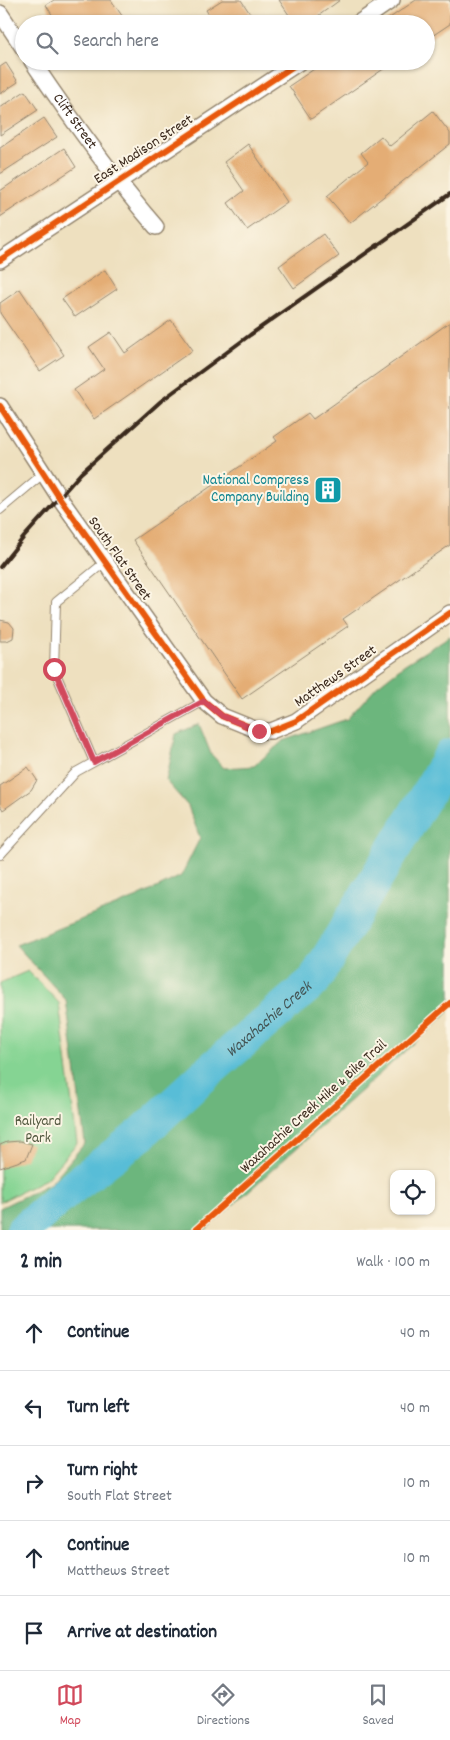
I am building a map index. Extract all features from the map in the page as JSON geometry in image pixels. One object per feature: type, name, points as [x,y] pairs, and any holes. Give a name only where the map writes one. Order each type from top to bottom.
[{"type":"street","points":[[370,15],[392,0]]},
{"type":"street","points":[[0,13],[15,35]]},
{"type":"street","name":"Clift Street","points":[[38,70],[69,116],[118,181],[156,227]]},
{"type":"street","name":"East Madison Street","points":[[0,260],[288,70]]},
{"type":"street","name":"South Flat Street","points":[[0,406],[105,562],[204,701],[222,716],[228,718]]},
{"type":"street","name":"Matthews Street","points":[[228,718],[259,731],[271,731],[296,721],[450,613]]},
{"type":"lane","points":[[0,510],[44,473]]},
{"type":"lane","points":[[94,762],[54,669],[56,602],[105,562]]},
{"type":"lane","points":[[0,855],[76,772],[204,701]]},
{"type":"green space","points":[[450,636],[450,1011],[205,1230],[0,1230],[0,1208],[51,1183],[85,1143],[66,1000],[16,945],[138,897],[181,876],[200,838],[188,806],[166,781],[176,734],[199,724],[211,754],[224,768],[254,766],[283,741],[347,719],[377,686],[405,664]]},
{"type":"green space","name":"Railyard Park","points":[[28,971],[59,1003],[77,1143],[46,1179],[0,1202],[0,983]]},
{"type":"building","points":[[54,0],[111,0],[122,15],[52,15],[46,5]]},
{"type":"building","points":[[222,0],[241,0],[251,15],[209,15],[206,10]]},
{"type":"building","points":[[279,0],[340,0],[319,15],[289,15]]},
{"type":"building","points":[[416,0],[450,0],[450,24],[435,34],[435,15],[394,15]]},
{"type":"building","points":[[6,63],[18,82],[0,94],[0,67]]},
{"type":"building","points":[[313,70],[382,70],[311,119],[289,86]]},
{"type":"building","points":[[25,91],[38,110],[0,135],[0,108]]},
{"type":"building","points":[[433,111],[450,133],[450,144],[350,223],[327,196],[368,162],[361,153],[381,136],[390,146]]},
{"type":"building","points":[[44,118],[57,137],[0,174],[0,148]]},
{"type":"building","points":[[248,144],[287,202],[247,230],[228,203],[244,191],[224,162]]},
{"type":"building","points":[[64,148],[76,167],[0,217],[0,191]]},
{"type":"building","points":[[323,234],[339,256],[294,288],[279,266]]},
{"type":"building","points":[[105,270],[117,289],[75,317],[62,299]]},
{"type":"building","points":[[20,289],[64,355],[40,371],[0,313],[0,303]]},
{"type":"building","points":[[171,320],[193,350],[94,419],[74,390],[104,369],[89,347],[111,332],[125,353]]},
{"type":"building","name":"National Compress Company Building","points":[[450,322],[450,545],[343,619],[348,626],[242,699],[133,540],[277,441],[274,437],[308,413],[313,419]]},
{"type":"building","points":[[0,620],[9,622],[14,628],[13,638],[7,641],[0,641]]},
{"type":"building","points":[[28,767],[37,780],[31,790],[3,810],[0,805],[0,786]]},
{"type":"building","points":[[20,1141],[32,1144],[26,1159],[0,1168],[0,1145],[7,1142]]},
{"type":"waterway","name":"Waxahachie Creek","points":[[23,1230],[69,1190],[140,1135],[209,1071],[314,981],[450,756]]},
{"type":"railway","points":[[0,567],[81,473],[161,401],[250,335],[450,194]]},
{"type":"cycle path","points":[[0,260],[287,70]]},
{"type":"cycle path","points":[[0,406],[59,497],[204,701],[222,716],[259,731],[271,731],[296,721],[450,613]]},
{"type":"cycle path","name":"Waxahachie Creek Hike & Bike Trail","points":[[195,1230],[450,1003]]},
{"type":"place","name":"National Compress Company Building","points":[[328,490]]},
{"type":"route","points":[[54,669],[94,762],[204,701],[222,716],[259,731]]}]
